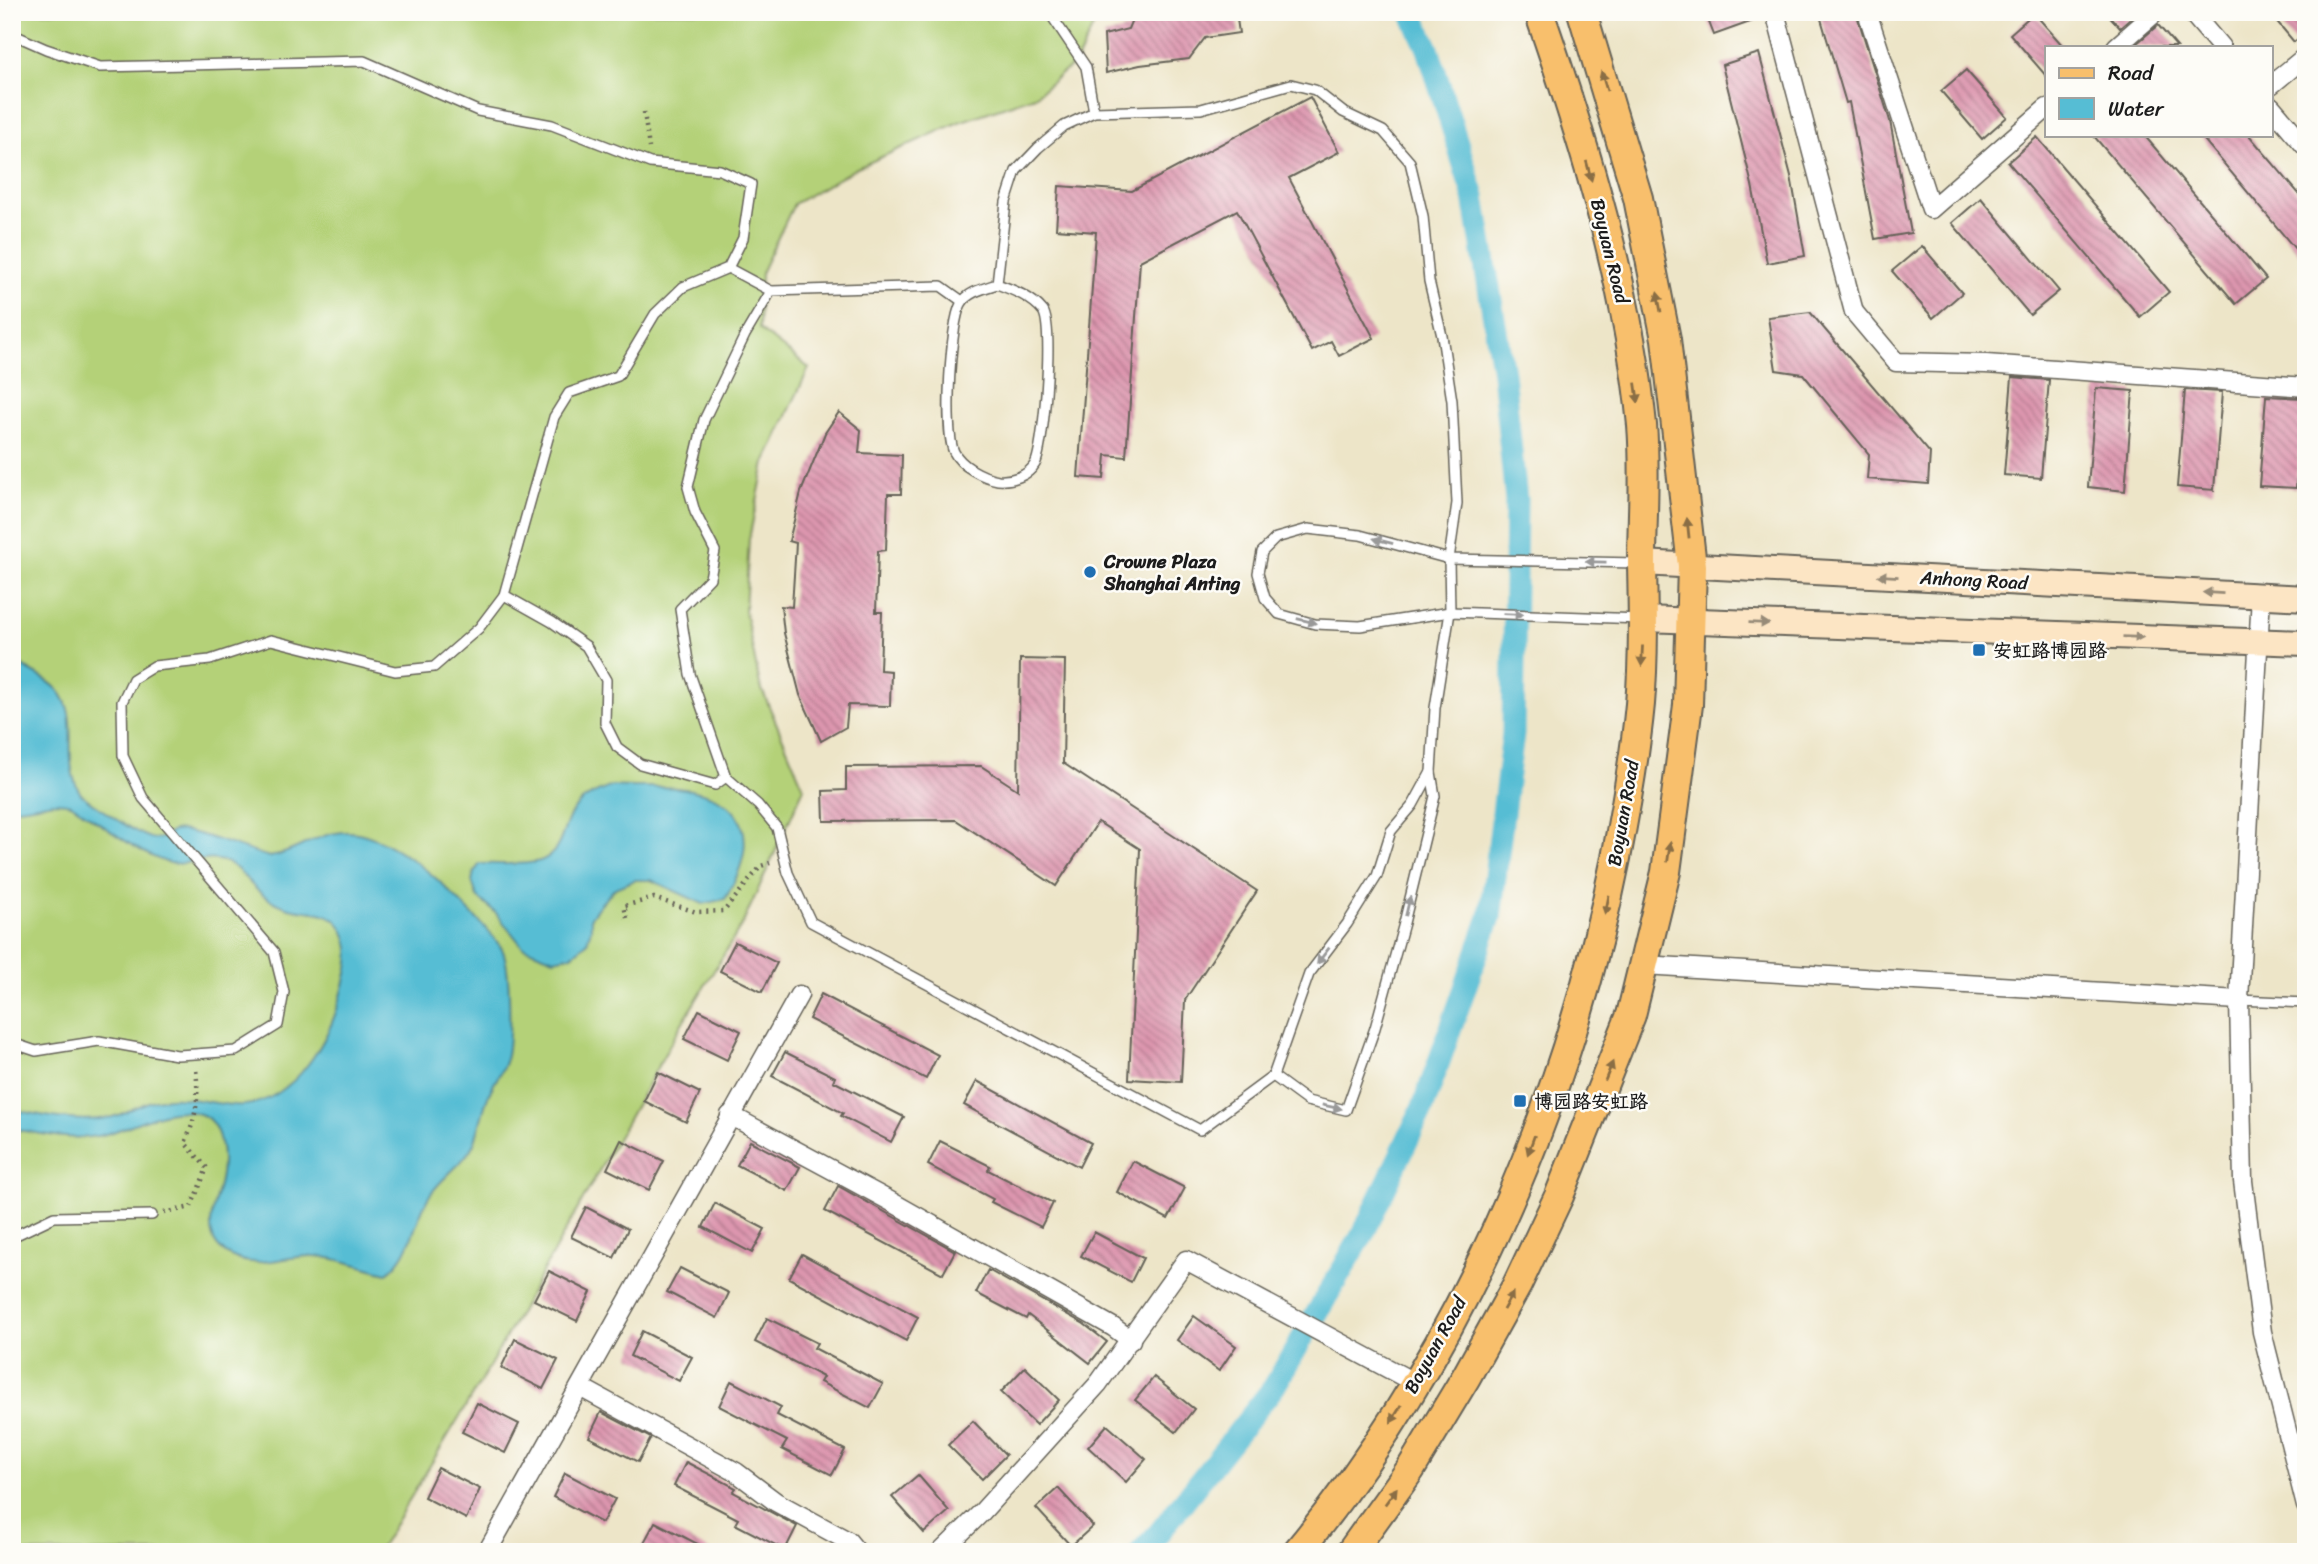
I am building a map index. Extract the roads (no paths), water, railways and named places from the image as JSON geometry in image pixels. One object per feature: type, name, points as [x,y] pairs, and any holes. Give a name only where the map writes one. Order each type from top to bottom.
[{"type":"main road","name":"Boyuan Road","points":[[1297,1552],[1372,1452],[1434,1353],[1515,1185],[1570,1038],[1602,926],[1628,797],[1640,705],[1644,619],[1642,428],[1629,330],[1571,105],[1539,12]]},
{"type":"main road","name":"Boyuan Road","points":[[1351,1552],[1410,1470],[1466,1377],[1517,1285],[1559,1196],[1631,1015],[1666,872],[1688,705],[1692,566],[1666,339],[1638,198],[1582,12]]},
{"type":"main road","name":"Anhong Road","points":[[1642,563],[2306,598]]},
{"type":"main road","points":[[1644,619],[2306,643]]},
{"type":"street","points":[[1774,12],[1854,312],[1896,362],[1986,364],[2306,387]]},
{"type":"street","points":[[1867,12],[1931,209],[2045,110]]},
{"type":"street","points":[[2117,46],[2156,12]]},
{"type":"street","points":[[2191,12],[2220,46]]},
{"type":"street","points":[[2272,84],[2306,56]]},
{"type":"street","points":[[2272,107],[2306,147]]},
{"type":"street","points":[[2261,595],[2239,1000],[2244,1181],[2262,1332],[2306,1506]]},
{"type":"street","points":[[1643,965],[2239,1000]]},
{"type":"street","points":[[487,1552],[799,995]]},
{"type":"street","points":[[730,1115],[890,1201],[1113,1327],[1131,1340]]},
{"type":"street","points":[[941,1552],[1068,1419],[1131,1340],[1186,1260],[1415,1383]]},
{"type":"street","points":[[580,1387],[736,1472],[776,1502],[848,1541],[857,1552]]},
{"type":"lane","points":[[1049,12],[1086,67],[1094,112]]},
{"type":"lane","points":[[12,34],[46,49],[100,67],[364,61],[478,111],[552,125],[650,163],[720,170],[751,184],[743,237],[728,268],[683,287],[655,314],[618,376],[569,393],[554,417],[505,595],[479,628],[434,667],[395,671],[271,640],[210,660],[154,666],[133,679],[122,702],[122,756],[143,798],[274,952],[284,992],[278,1025],[236,1051],[195,1054],[177,1055],[99,1041],[36,1051],[12,1043]]},
{"type":"lane","points":[[997,284],[1006,202],[1016,171],[1064,126],[1094,112],[1200,109],[1291,84],[1315,90],[1343,112],[1383,131],[1410,162],[1423,216],[1429,281],[1442,336],[1452,401],[1457,503],[1449,559],[1450,612],[1435,708],[1431,772],[1435,796],[1375,1028],[1346,1110],[1307,1101],[1273,1076]]},
{"type":"lane","points":[[728,268],[771,291],[941,286],[962,301]]},
{"type":"lane","points":[[997,284],[1024,296],[1045,313],[1049,339],[1040,449],[1034,466],[1021,477],[999,480],[974,472],[954,452],[949,430],[955,317],[962,301],[977,291],[997,284]]},
{"type":"lane","points":[[771,291],[745,335],[704,420],[688,487],[695,512],[715,551],[710,578],[680,609],[690,674],[726,777],[758,805],[776,828],[788,873],[811,922],[1200,1130],[1273,1076],[1309,974],[1347,924],[1377,876],[1391,831],[1413,805],[1431,772]]},
{"type":"lane","points":[[1642,563],[1449,559],[1360,535],[1308,529],[1276,538],[1262,552],[1258,573],[1265,598],[1279,614],[1315,624],[1360,626],[1450,612],[1644,619]]},
{"type":"lane","points":[[505,595],[552,622],[586,646],[606,680],[605,723],[617,747],[640,764],[715,785],[726,777]]},
{"type":"lane","points":[[2239,1000],[2306,1003]]},
{"type":"lane","points":[[12,1237],[54,1217],[152,1215]]},
{"type":"water","points":[[12,661],[43,678],[58,690],[69,714],[72,767],[81,794],[129,827],[156,839],[175,831],[186,831],[270,857],[338,833],[349,832],[375,838],[402,853],[439,881],[502,949],[507,970],[509,1003],[508,1050],[504,1064],[490,1092],[474,1143],[430,1195],[408,1247],[396,1266],[387,1273],[323,1257],[304,1256],[254,1262],[235,1258],[222,1251],[211,1232],[221,1174],[220,1140],[213,1124],[200,1114],[187,1111],[161,1114],[109,1133],[76,1138],[12,1129],[12,1109],[88,1120],[112,1117],[161,1099],[182,1098],[245,1105],[280,1092],[308,1065],[328,1031],[341,996],[348,969],[349,951],[345,933],[335,920],[323,914],[293,909],[273,901],[228,863],[209,859],[180,864],[155,858],[71,804],[56,802],[12,808]]},
{"type":"water","points":[[612,786],[677,788],[702,793],[721,801],[734,811],[742,825],[745,840],[743,858],[725,899],[703,904],[651,880],[634,880],[615,888],[599,906],[591,917],[587,943],[572,955],[554,959],[523,947],[495,912],[477,897],[472,881],[474,872],[480,864],[526,863],[548,857],[557,846],[576,807],[590,796]]},
{"type":"waterway","points":[[1141,1552],[1274,1387],[1364,1232],[1423,1107],[1490,917],[1513,734],[1516,500],[1503,373],[1474,197],[1428,49],[1411,12]]},
{"type":"place","name":"Crowne Plaza Shanghai Anting","points":[[1090,572]]},
{"type":"place","name":"安虹路博园路","points":[[1979,650]]},
{"type":"place","name":"博园路安虹路","points":[[1520,1101]]}]
